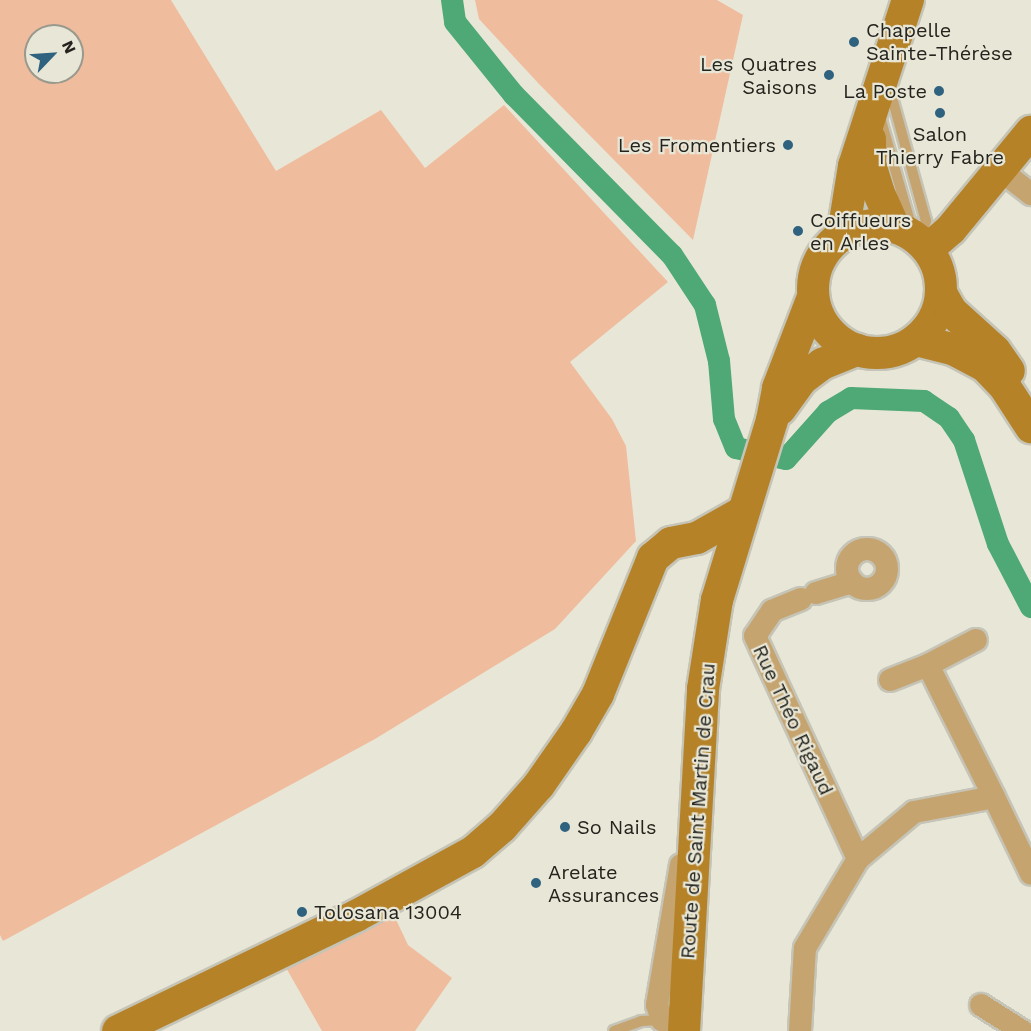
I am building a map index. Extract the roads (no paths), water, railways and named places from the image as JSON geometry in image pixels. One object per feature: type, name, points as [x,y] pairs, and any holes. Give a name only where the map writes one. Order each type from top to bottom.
[{"type":"main road","points":[[843,234],[854,166],[908,0]]},
{"type":"main road","points":[[872,109],[870,164],[878,191],[913,237],[934,260],[940,276],[941,293],[938,311],[929,327],[916,340],[898,350],[878,353],[858,350],[841,342],[828,330],[818,314],[813,297],[814,279],[819,261],[829,246],[843,234],[859,227],[876,224],[913,237],[935,243],[951,229],[1031,132]]},
{"type":"main road","points":[[941,293],[951,311],[995,351],[1029,404],[1031,412]]},
{"type":"main road","name":"Route de Saint Martin de Crau","points":[[676,1027],[699,769],[703,688],[717,600],[771,424],[778,388],[813,297]]},
{"type":"main road","points":[[916,340],[953,349],[985,366],[1005,387],[1031,427]]},
{"type":"main road","name":"Route de Saint Martin de Crau","points":[[771,424],[802,379],[822,364],[858,350]]},
{"type":"main road","points":[[118,1031],[356,916],[473,852],[502,827],[539,785],[576,732],[598,694],[653,558],[671,543],[697,538],[743,512]]},
{"type":"street","points":[[999,169],[1031,194]]},
{"type":"street","name":"Rue Théo Rigaud","points":[[852,582],[808,596],[772,611],[755,636],[858,859]]},
{"type":"street","points":[[890,680],[928,665],[976,640]]},
{"type":"street","points":[[928,665],[1031,874]]},
{"type":"street","points":[[800,1031],[805,948],[858,859],[914,812],[994,797]]},
{"type":"street","points":[[981,1005],[1022,1031]]},
{"type":"lane","points":[[884,71],[904,134],[926,221],[913,237]]},
{"type":"lane","points":[[614,1031],[641,1021],[676,1027]]},
{"type":"waterway","points":[[452,0],[455,22],[514,95],[672,255],[705,305],[719,361],[724,419],[736,448],[786,459],[828,412],[851,398],[924,401],[949,418],[964,440],[998,544],[1031,607]]},
{"type":"place","name":"Chapelle Sainte-Thérèse","points":[[854,42]]},
{"type":"place","name":"Les Quatres Saisons","points":[[829,75]]},
{"type":"place","name":"La Poste","points":[[939,91]]},
{"type":"place","name":"Salon Thierry Fabre","points":[[940,113]]},
{"type":"place","name":"Les Fromentiers","points":[[788,145]]},
{"type":"place","name":"Coiffueurs en Arles","points":[[798,231]]},
{"type":"place","name":"So Nails","points":[[565,827]]},
{"type":"place","name":"Arelate Assurances","points":[[536,883]]},
{"type":"place","name":"Tolosana 13004","points":[[302,912]]}]
